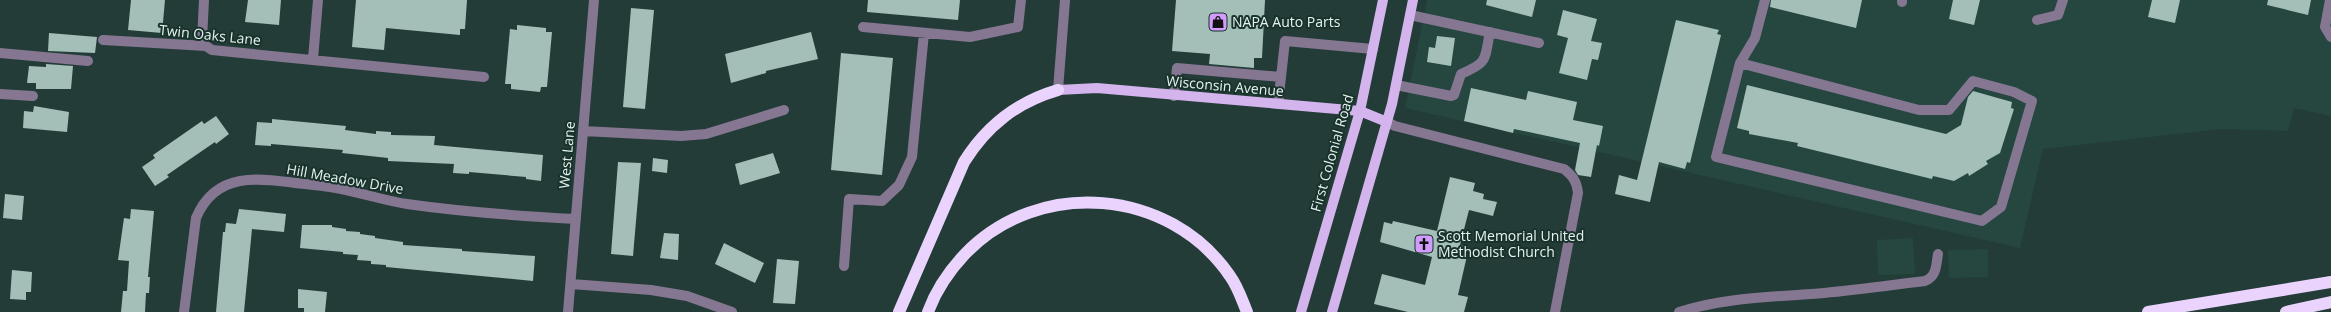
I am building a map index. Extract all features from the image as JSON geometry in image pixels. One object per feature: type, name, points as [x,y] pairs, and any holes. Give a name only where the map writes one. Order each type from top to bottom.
[{"type":"highway","points":[[900,312],[964,162],[972,150],[987,131],[1005,115],[1036,96],[1058,90]]},
{"type":"highway","points":[[928,312],[942,281],[955,264],[974,244],[996,227],[1042,208],[1069,202],[1091,201],[1117,204],[1142,210],[1165,219],[1189,234],[1213,256],[1230,276],[1247,312]]},
{"type":"highway","points":[[2148,312],[2331,282]]},
{"type":"highway","points":[[2286,312],[2331,302]]},
{"type":"main road","name":"First Colonial Road","points":[[1300,312],[1360,111],[1383,0]]},
{"type":"main road","points":[[1332,312],[1387,122],[1413,0]]},
{"type":"main road","name":"Wisconsin Avenue","points":[[1058,90],[1097,88],[1174,96],[1360,111],[1387,122]]},
{"type":"street","points":[[204,0],[202,40],[206,46]]},
{"type":"street","points":[[313,59],[318,0]]},
{"type":"street","name":"West Lane","points":[[568,312],[594,0]]},
{"type":"street","points":[[863,27],[970,37],[1018,27],[1021,0]]},
{"type":"street","points":[[1058,90],[1065,0]]},
{"type":"street","points":[[1740,63],[1919,110],[1949,110],[1973,81],[2014,92],[2032,100],[2001,207],[1982,221],[1716,157],[1740,63],[1755,38],[1764,0]]},
{"type":"street","points":[[2037,20],[2058,15],[2063,0]]},
{"type":"street","points":[[2330,0],[2324,27],[2331,37]]},
{"type":"street","points":[[1410,15],[1539,42]]},
{"type":"street","points":[[1396,85],[1454,94],[1461,74],[1480,66],[1484,62],[1490,32]]},
{"type":"street","points":[[844,266],[849,199],[882,201],[899,185],[912,157],[924,33]]},
{"type":"street","name":"Twin Oaks Lane","points":[[103,40],[206,46],[212,50],[484,77]]},
{"type":"street","points":[[1278,104],[1285,41],[1373,49]]},
{"type":"street","points":[[0,53],[88,61]]},
{"type":"street","points":[[1174,96],[1177,68],[1281,77]]},
{"type":"street","points":[[0,94],[34,96]]},
{"type":"street","points":[[583,130],[681,136],[706,134],[784,110]]},
{"type":"street","points":[[1387,122],[1395,126],[1564,170],[1571,175],[1577,183],[1578,193],[1555,312]]},
{"type":"street","name":"Hill Meadow Drive","points":[[184,312],[196,218],[201,206],[211,195],[223,186],[237,181],[249,179],[330,187],[406,204],[576,220]]},
{"type":"street","points":[[1679,312],[1718,302],[1752,297],[1856,290],[1925,281],[1930,279],[1935,273],[1938,254]]},
{"type":"street","points":[[571,284],[650,290],[687,296],[732,312]]},
{"type":"shaded area","points":[[1427,0],[2331,0],[2331,116],[2294,108],[2288,131],[2222,129],[2043,149],[2020,248],[1405,108]]},
{"type":"shaded area","points":[[1913,238],[1915,274],[1878,275],[1877,240]]},
{"type":"shaded area","points":[[1988,249],[1988,277],[1949,278],[1948,250]]},
{"type":"building","points":[[131,0],[165,0],[162,33],[128,30]]},
{"type":"building","points":[[248,0],[281,0],[279,25],[245,22]]},
{"type":"building","points":[[356,0],[467,0],[465,29],[460,29],[460,35],[386,28],[384,50],[352,47]]},
{"type":"building","points":[[868,0],[960,0],[958,20],[867,12]]},
{"type":"building","points":[[1176,0],[1265,0],[1262,58],[1254,58],[1254,68],[1209,64],[1210,54],[1172,51]]},
{"type":"building","points":[[1487,0],[1536,0],[1532,17],[1486,5]]},
{"type":"building","points":[[1771,0],[1862,0],[1856,28],[1770,7]]},
{"type":"building","points":[[1953,0],[1980,0],[1974,25],[1949,19]]},
{"type":"building","points":[[2152,0],[2180,0],[2175,23],[2148,17]]},
{"type":"building","points":[[2268,0],[2311,0],[2308,15],[2267,5]]},
{"type":"building","points":[[631,8],[654,10],[645,109],[623,107]]},
{"type":"building","points":[[1563,10],[1597,19],[1591,41],[1602,43],[1598,60],[1592,59],[1587,80],[1559,73],[1568,38],[1557,35]]},
{"type":"building","points":[[1676,20],[1719,30],[1717,34],[1721,35],[1690,163],[1687,162],[1685,169],[1659,162],[1650,202],[1615,194],[1619,175],[1637,180]]},
{"type":"building","points":[[517,25],[546,28],[546,32],[552,32],[547,87],[541,87],[540,92],[511,89],[511,84],[505,84],[510,29],[517,30]]},
{"type":"building","points":[[811,32],[818,59],[766,71],[766,73],[731,83],[725,54]]},
{"type":"building","points":[[49,33],[97,37],[95,53],[48,51]]},
{"type":"building","points":[[1437,36],[1455,38],[1451,66],[1427,62],[1429,47],[1435,48]]},
{"type":"building","points":[[841,53],[893,58],[882,175],[831,170]]},
{"type":"building","points":[[46,64],[73,66],[71,89],[36,89],[36,83],[27,83],[29,66],[46,67]]},
{"type":"building","points":[[1747,85],[1946,134],[1961,125],[1968,97],[1973,91],[2012,102],[2011,108],[2014,109],[2000,153],[1986,161],[1988,164],[1969,176],[1968,173],[1954,181],[1933,176],[1932,179],[1797,146],[1798,143],[1749,134],[1749,131],[1737,128]]},
{"type":"building","points":[[1471,88],[1526,100],[1528,91],[1577,102],[1573,120],[1603,126],[1599,146],[1597,145],[1591,177],[1578,175],[1575,170],[1580,143],[1514,129],[1513,133],[1464,121]]},
{"type":"building","points":[[34,106],[69,112],[67,132],[23,128],[24,111],[33,112]]},
{"type":"building","points":[[216,116],[229,134],[167,175],[169,177],[155,186],[142,167],[155,158],[153,155],[202,121],[204,124]]},
{"type":"building","points":[[272,119],[346,126],[345,130],[376,134],[376,131],[391,132],[391,135],[435,136],[434,145],[543,155],[541,181],[526,179],[526,177],[469,172],[469,174],[453,173],[454,164],[388,161],[388,158],[342,153],[343,150],[271,144],[271,146],[255,145],[257,122],[272,123]]},
{"type":"building","points":[[773,153],[780,173],[740,185],[735,164]]},
{"type":"building","points":[[653,158],[668,160],[667,173],[652,171]]},
{"type":"building","points":[[618,162],[641,163],[633,256],[611,254]]},
{"type":"building","name":"Scott Memorial United Methodist Church","points":[[1450,177],[1475,183],[1473,191],[1484,194],[1483,199],[1497,202],[1493,216],[1469,210],[1460,245],[1469,247],[1458,295],[1468,297],[1464,312],[1408,312],[1374,304],[1382,274],[1425,285],[1432,257],[1380,242],[1384,222],[1392,224],[1393,221],[1437,231]]},
{"type":"building","points":[[5,194],[24,196],[22,220],[3,218]]},
{"type":"building","points":[[131,209],[154,211],[148,277],[150,277],[149,293],[146,293],[145,312],[121,312],[123,291],[127,291],[129,261],[118,260],[124,218],[130,219]]},
{"type":"building","points":[[239,209],[286,214],[284,232],[252,229],[244,312],[216,312],[223,232],[225,232],[226,223],[236,224]]},
{"type":"building","points":[[302,225],[332,225],[332,227],[346,229],[346,231],[360,232],[360,234],[375,236],[375,238],[403,242],[403,245],[535,256],[533,281],[386,267],[386,265],[371,264],[371,261],[357,260],[358,255],[300,248]]},
{"type":"building","points":[[664,233],[679,234],[678,260],[660,258]]},
{"type":"building","points":[[724,243],[764,263],[755,283],[715,264]]},
{"type":"building","points":[[777,259],[799,261],[795,304],[773,303]]},
{"type":"building","points":[[12,270],[32,272],[31,292],[26,292],[26,300],[10,299]]},
{"type":"building","points":[[298,289],[327,292],[325,312],[304,312],[304,308],[298,308]]},
{"type":"place","name":"NAPA Auto Parts","points":[[1218,22]]},
{"type":"place","name":"Scott Memorial United Methodist Church","points":[[1424,244]]}]
